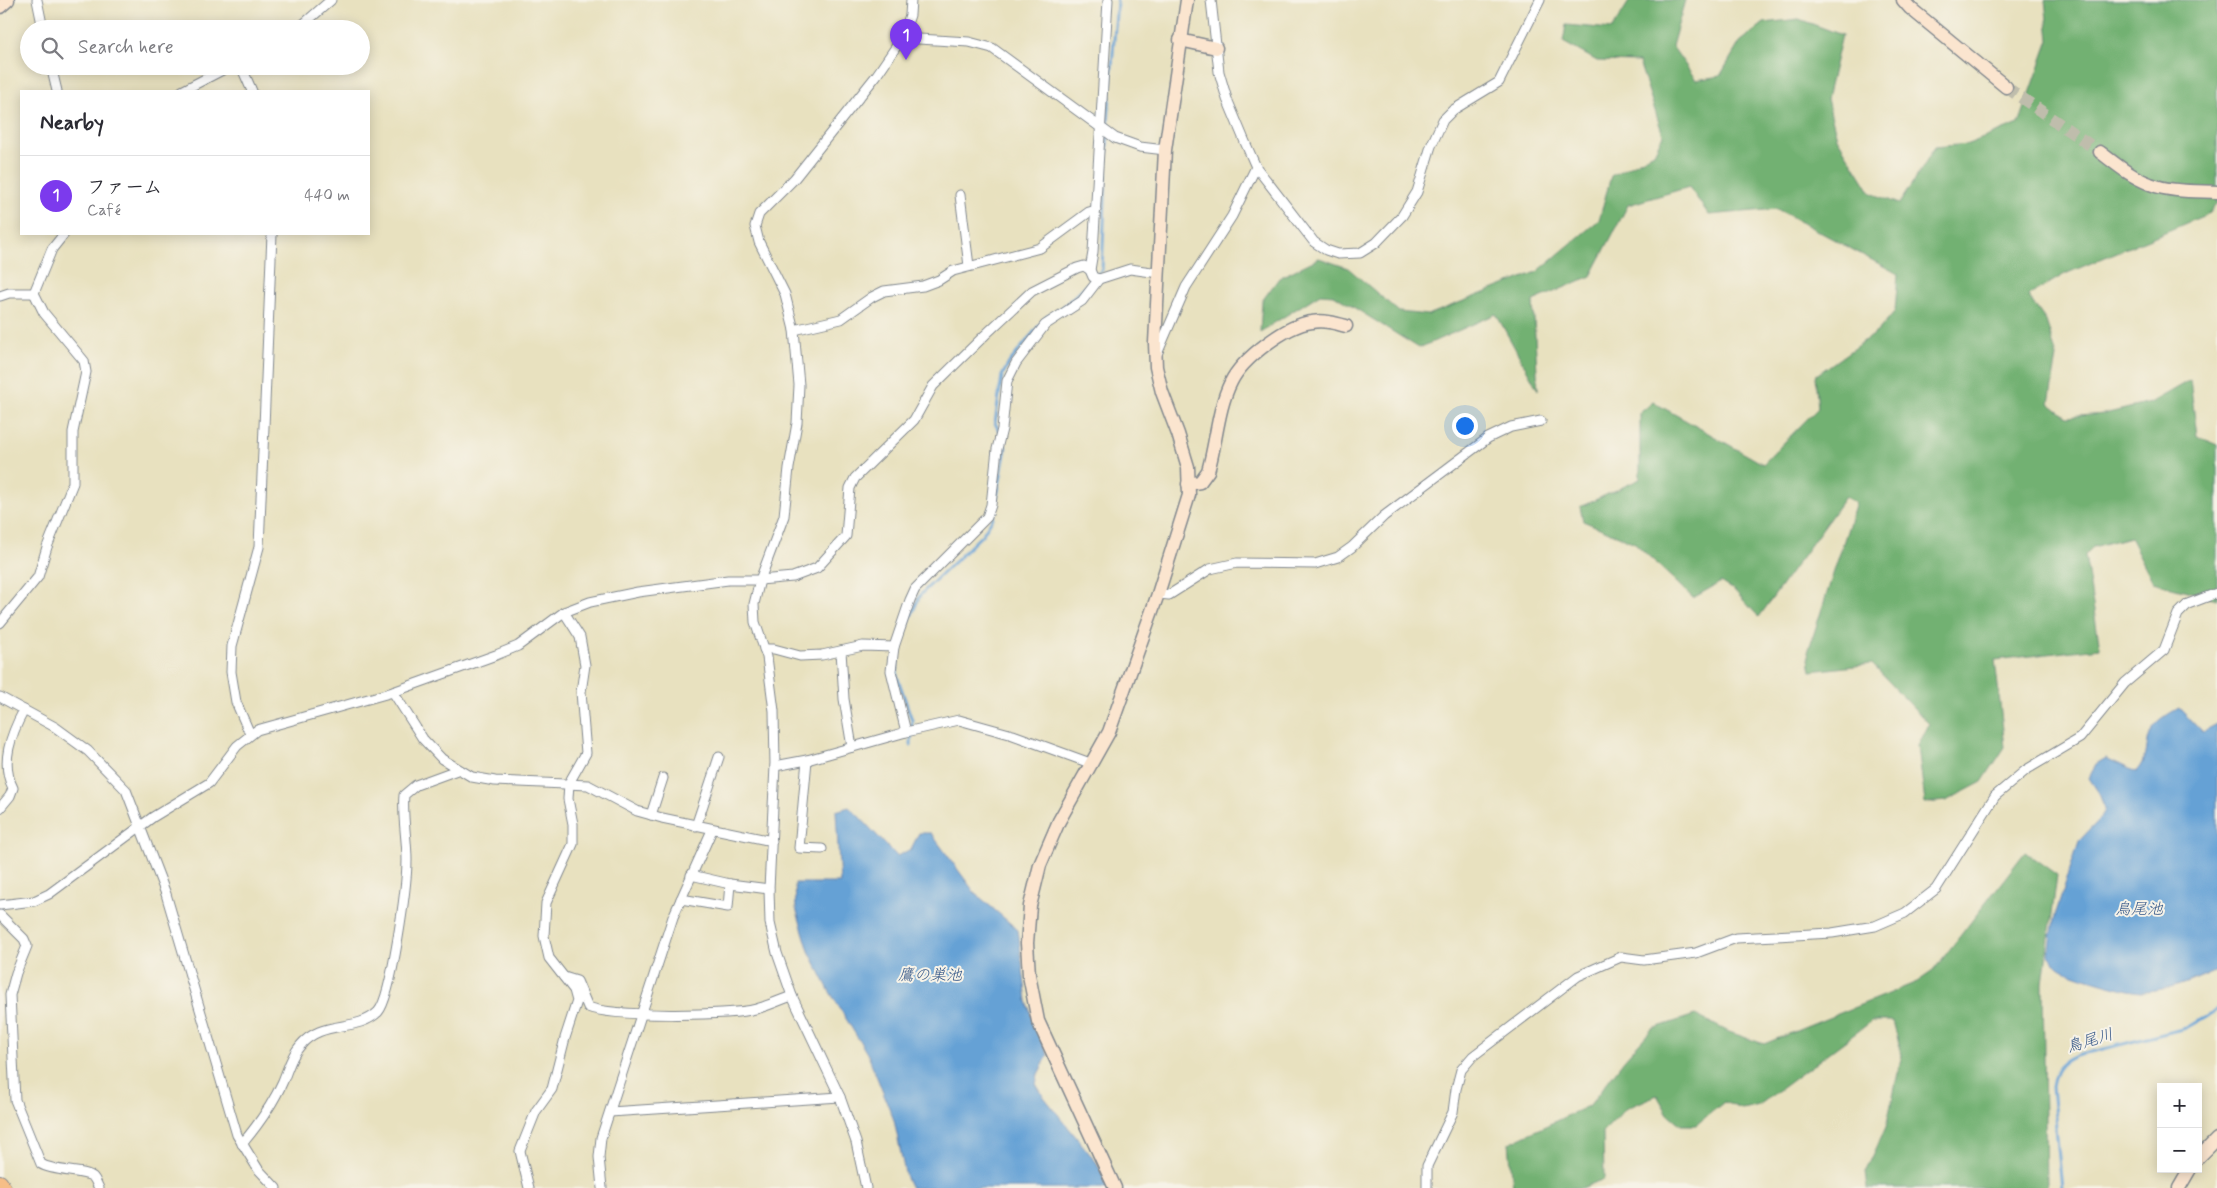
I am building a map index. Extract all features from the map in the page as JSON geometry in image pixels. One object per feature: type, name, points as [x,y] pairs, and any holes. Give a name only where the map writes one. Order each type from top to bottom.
[{"type":"main road","points":[[0,1182],[4,1188]]},
{"type":"street","points":[[0,7],[8,0]]},
{"type":"street","points":[[37,0],[41,20]]},
{"type":"street","points":[[308,20],[331,0]]},
{"type":"street","points":[[866,1188],[856,1142],[840,1097],[792,996],[777,953],[770,924],[769,889],[775,766],[774,711],[764,649],[755,622],[754,604],[760,580],[784,516],[789,468],[797,423],[799,385],[794,330],[785,294],[755,231],[756,218],[794,180],[876,76],[902,38],[910,15],[912,0]]},
{"type":"street","points":[[1090,270],[1096,210],[1108,0]]},
{"type":"street","points":[[1115,1188],[1038,1021],[1029,975],[1027,943],[1030,906],[1040,865],[1059,822],[1090,763],[1109,732],[1158,594],[1189,495],[1188,467],[1162,392],[1156,357],[1165,150],[1187,0]]},
{"type":"street","points":[[1210,0],[1223,86],[1256,167],[1314,242],[1326,250],[1338,254],[1360,253],[1376,243],[1410,206],[1424,174],[1431,146],[1443,120],[1453,110],[1499,82],[1540,0]]},
{"type":"street","points":[[1904,0],[1910,8],[2006,87]]},
{"type":"street","points":[[902,38],[969,42],[992,48],[1004,54],[1100,128],[1131,145],[1165,150]]},
{"type":"street","points":[[1180,40],[1216,48]]},
{"type":"street","points":[[53,75],[57,90]]},
{"type":"street","points":[[184,90],[213,75]]},
{"type":"street","points":[[245,75],[252,90]]},
{"type":"street","points":[[2100,152],[2130,174],[2151,185],[2217,192]]},
{"type":"street","points":[[1156,357],[1186,288],[1232,216],[1256,167]]},
{"type":"street","points":[[960,195],[969,266]]},
{"type":"street","points":[[794,330],[841,318],[877,294],[923,286],[939,280],[953,270],[1040,248],[1089,212],[1096,210]]},
{"type":"street","points":[[0,623],[38,577],[47,547],[73,482],[75,465],[73,432],[86,372],[84,361],[44,313],[34,293],[52,249],[63,235]]},
{"type":"street","points":[[250,734],[236,702],[231,664],[232,646],[259,547],[272,235]]},
{"type":"street","points":[[0,905],[34,901],[49,894],[142,826],[210,783],[237,746],[257,730],[393,692],[518,646],[564,612],[590,602],[638,592],[728,580],[794,577],[817,568],[846,536],[850,488],[855,478],[914,420],[932,386],[1032,291],[1084,266],[1090,270],[1094,277],[1099,279]]},
{"type":"street","points":[[906,732],[891,671],[894,648],[915,589],[987,517],[991,505],[1007,380],[1016,363],[1045,325],[1082,301],[1099,279],[1130,269],[1159,274]]},
{"type":"street","points":[[0,296],[9,293],[34,293]]},
{"type":"street","points":[[1188,484],[1200,482],[1208,471],[1228,389],[1243,364],[1278,338],[1305,323],[1327,321],[1346,326]]},
{"type":"street","points":[[1158,594],[1169,595],[1210,569],[1238,563],[1315,564],[1338,557],[1352,547],[1384,516],[1488,438],[1511,427],[1541,421]]},
{"type":"street","points":[[1427,1188],[1427,1166],[1454,1112],[1456,1089],[1461,1070],[1473,1056],[1578,976],[1621,957],[1644,960],[1696,953],[1736,938],[1832,933],[1875,926],[1905,913],[1936,888],[1995,796],[2026,770],[2080,738],[2125,683],[2164,650],[2178,614],[2188,604],[2217,592]]},
{"type":"street","points":[[529,1188],[520,1151],[536,1111],[552,1089],[564,1038],[577,1005],[576,993],[547,954],[544,926],[546,903],[573,844],[574,824],[568,799],[569,783],[586,753],[581,692],[585,665],[580,637],[564,612]]},
{"type":"street","points":[[764,649],[774,649],[800,656],[841,652],[863,646],[894,648]]},
{"type":"street","points":[[841,652],[844,699],[852,747]]},
{"type":"street","points":[[393,692],[423,739],[442,759],[457,770],[472,777],[495,781],[569,783],[588,786],[638,811],[712,830],[772,841]]},
{"type":"street","points":[[0,697],[55,727],[107,768],[126,790],[142,826],[166,894],[231,1117],[242,1144],[258,1169],[276,1188]]},
{"type":"street","points":[[0,808],[10,796],[13,788],[4,776],[2,752],[24,710]]},
{"type":"street","points":[[775,766],[807,760],[906,732],[959,720],[1012,735],[1090,763]]},
{"type":"street","points":[[696,826],[719,757]]},
{"type":"street","points":[[807,760],[799,848],[822,849]]},
{"type":"street","points":[[242,1144],[273,1100],[294,1055],[306,1039],[331,1027],[363,1021],[378,1011],[384,1004],[393,970],[407,862],[404,795],[416,785],[457,770]]},
{"type":"street","points":[[652,815],[663,778]]},
{"type":"street","points":[[602,1188],[599,1157],[601,1138],[681,899],[712,830]]},
{"type":"street","points":[[691,875],[730,884],[769,889]]},
{"type":"street","points":[[681,899],[728,907],[730,884]]},
{"type":"street","points":[[0,915],[24,939],[27,946],[16,973],[10,995],[16,1104],[40,1164],[64,1172],[88,1175],[94,1178],[99,1188]]},
{"type":"street","points":[[564,977],[577,981],[588,1007],[642,1014],[735,1013],[756,1009],[792,996]]},
{"type":"street","points":[[610,1112],[840,1097]]},
{"type":"street","points":[[2202,1154],[2217,1139]]},
{"type":"street","points":[[2179,1188],[2188,1173]]},
{"type":"green space","points":[[1630,0],[1685,0],[1672,46],[1696,80],[1720,76],[1740,42],[1764,23],[1799,19],[1842,35],[1827,99],[1837,138],[1871,193],[1899,204],[1935,147],[1968,144],[2019,124],[2049,40],[2045,0],[2217,0],[2217,203],[2210,213],[2065,274],[2028,296],[2046,321],[2057,357],[2049,403],[2067,417],[2104,414],[2150,403],[2190,380],[2197,436],[2217,445],[2217,599],[2153,582],[2130,537],[2093,547],[2085,555],[2100,648],[1995,660],[2005,747],[1982,782],[1946,801],[1925,803],[1918,746],[1929,724],[1872,664],[1811,671],[1808,652],[1856,503],[1845,497],[1759,617],[1734,590],[1721,582],[1693,598],[1635,543],[1583,521],[1580,507],[1640,479],[1640,413],[1653,402],[1763,464],[1818,408],[1815,376],[1878,331],[1895,311],[1898,274],[1777,209],[1709,215],[1689,187],[1628,205],[1591,276],[1533,301],[1538,390],[1496,314],[1419,348],[1334,295],[1320,294],[1260,332],[1262,301],[1279,278],[1319,258],[1348,268],[1399,312],[1428,315],[1537,272],[1599,220],[1611,176],[1654,153],[1663,135],[1639,62],[1597,61],[1563,42],[1566,25],[1612,29]]},
{"type":"green space","points":[[2025,852],[2057,875],[2043,983],[2046,1188],[1867,1188],[1865,1173],[1886,1127],[1902,1055],[1893,1021],[1872,1021],[1759,1105],[1742,1109],[1724,1102],[1696,1125],[1681,1125],[1668,1114],[1657,1095],[1625,1109],[1603,1132],[1604,1179],[1582,1188],[1513,1188],[1509,1143],[1590,1105],[1624,1060],[1652,1029],[1695,1015],[1729,1032],[1764,1044],[1917,982],[1933,971]]},
{"type":"water","name":"鳥尾池","points":[[2179,708],[2202,732],[2217,724],[2217,970],[2171,988],[2137,992],[2089,979],[2068,972],[2058,966],[2049,955],[2054,919],[2079,841],[2101,818],[2105,810],[2099,793],[2089,778],[2096,764],[2106,758],[2136,772],[2143,762],[2150,733],[2155,725]]},
{"type":"water","name":"鷹の巣池","points":[[849,807],[897,856],[911,849],[919,833],[931,833],[975,893],[1018,930],[1027,1001],[1034,1024],[1048,1055],[1038,1074],[1036,1084],[1044,1097],[1097,1163],[1109,1188],[911,1188],[906,1178],[894,1120],[868,1055],[830,992],[809,951],[796,908],[795,883],[840,883],[836,811]]},
{"type":"waterway","points":[[999,431],[995,423],[1002,376],[1009,363],[1047,316],[1063,307],[1102,270],[1109,106],[1117,0]]},
{"type":"waterway","points":[[911,745],[912,720],[897,676],[897,659],[902,638],[920,595],[982,535],[993,518],[1006,448],[1002,439]]},
{"type":"waterway","name":"鳥尾川","points":[[2062,1188],[2052,1087],[2059,1067],[2076,1056],[2186,1028],[2217,1010]]},
{"type":"tunnel","points":[[2006,87],[2100,152]]},
{"type":"place","name":"ファーム","points":[[906,60]]}]
